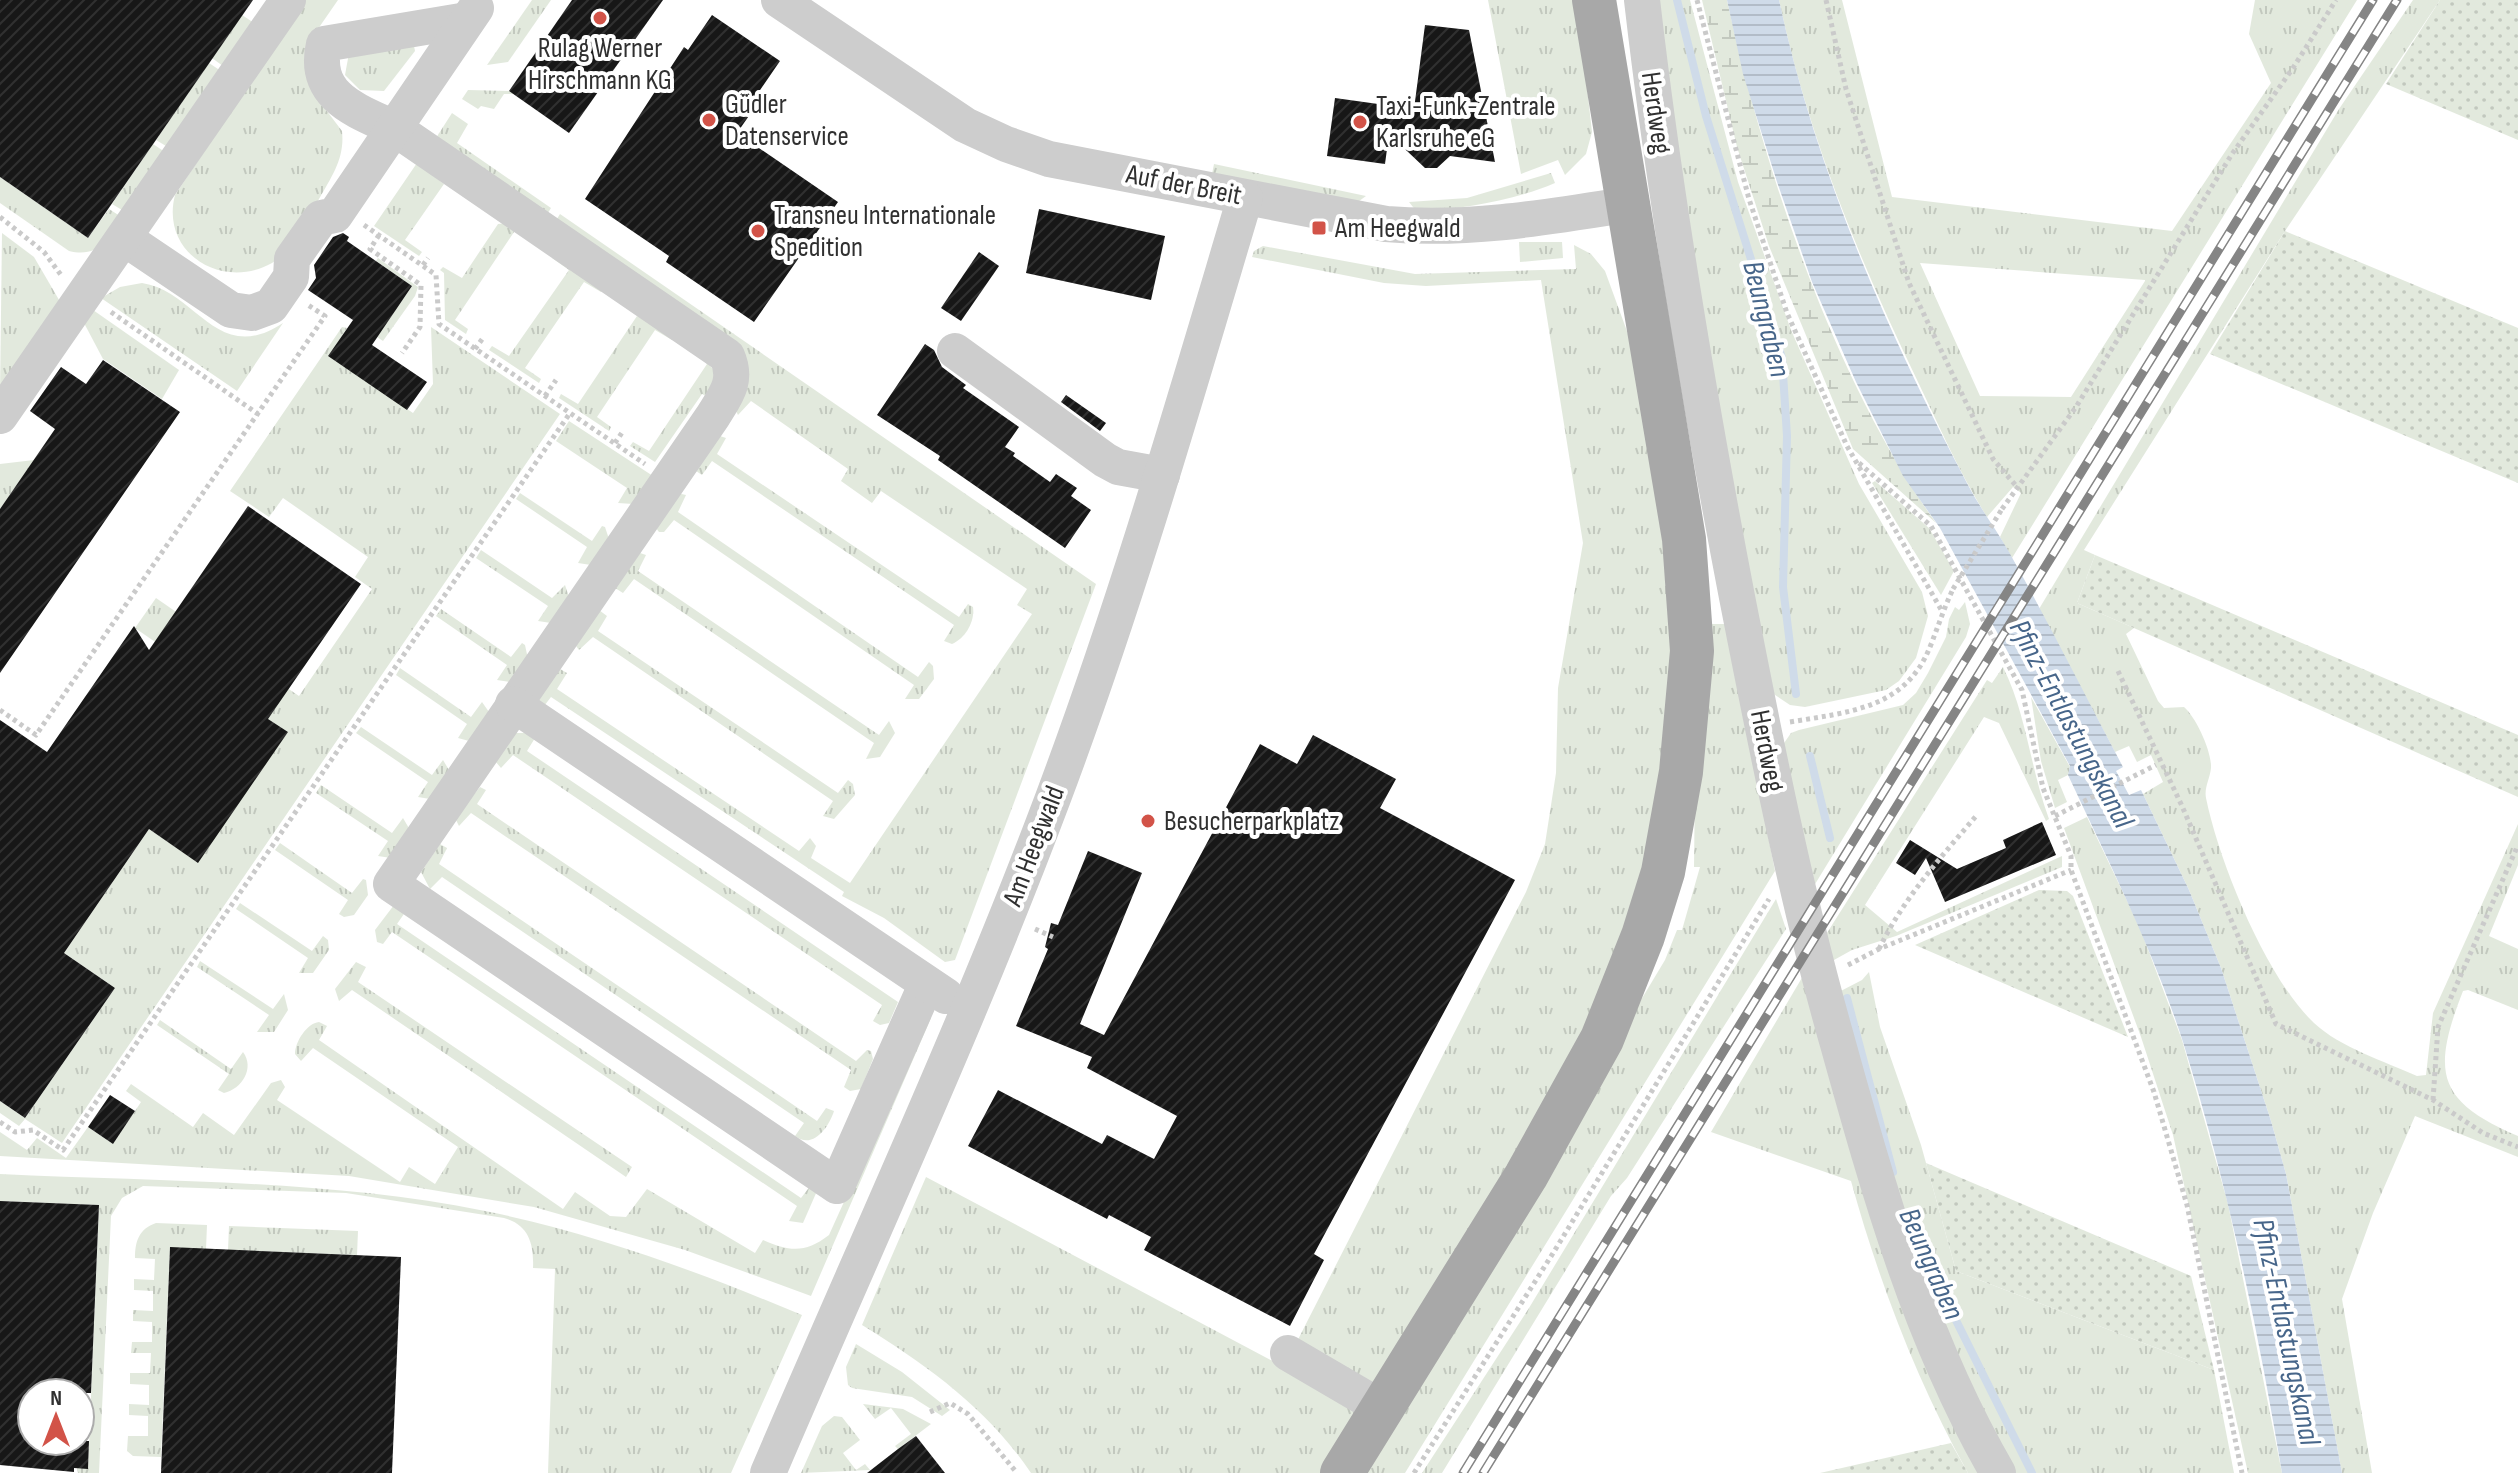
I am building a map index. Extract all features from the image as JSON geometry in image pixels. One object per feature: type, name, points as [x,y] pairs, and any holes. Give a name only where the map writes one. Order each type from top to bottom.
[{"type":"main road","points":[[1342,1473],[1526,1176],[1591,1061],[1643,936],[1673,823],[1687,731],[1692,620],[1684,539],[1631,204],[1594,0]]},
{"type":"street","points":[[0,416],[288,0]]},
{"type":"street","name":"Auf der Breit","points":[[779,0],[965,125],[1049,159],[1386,224],[1435,228],[1492,224],[1631,204]]},
{"type":"street","name":"Herdweg","points":[[1642,0],[1677,261],[1710,459],[1790,866],[1870,1159],[1910,1283],[1951,1385],[1998,1473]]},
{"type":"street","points":[[124,238],[231,310],[252,313],[271,306],[288,283],[310,271],[338,231],[336,212],[474,10]]},
{"type":"street","points":[[474,10],[324,44],[320,64],[328,87],[351,109],[394,128],[727,356],[734,371],[732,385],[669,480],[391,884],[837,1186],[926,985]]},
{"type":"street","name":"Am Heegwald","points":[[768,1473],[970,1010],[1055,795],[1162,475],[1245,198]]},
{"type":"street","points":[[955,351],[1105,460],[1118,467],[1162,475]]},
{"type":"street","points":[[513,704],[926,985],[970,1010]]},
{"type":"street","points":[[1288,1353],[1382,1408]]},
{"type":"path","points":[[1697,0],[1749,199],[1782,298],[1847,446],[1930,596],[1942,611]]},
{"type":"path","points":[[1826,0],[1846,89],[1909,283],[1993,459],[2018,488]]},
{"type":"path","points":[[1763,731],[1893,697],[1918,672],[1953,589],[2002,509],[2076,407],[2232,154],[2293,68],[2336,0]]},
{"type":"path","points":[[336,212],[379,235],[436,275],[439,324],[669,480]]},
{"type":"path","points":[[0,217],[44,252],[63,279],[258,414]]},
{"type":"path","points":[[379,235],[370,249],[421,285],[420,327],[402,353]]},
{"type":"path","points":[[423,265],[428,258]]},
{"type":"path","points":[[0,710],[36,735],[325,316],[288,283]]},
{"type":"path","points":[[475,349],[483,338]]},
{"type":"path","points":[[545,396],[556,380]]},
{"type":"path","points":[[0,1122],[15,1132],[33,1130],[63,1150],[457,582],[570,413]]},
{"type":"path","points":[[615,443],[623,431]]},
{"type":"path","points":[[1859,463],[1931,526],[2022,690],[2040,774],[2071,856],[2071,870],[2154,1092],[2187,1205],[2242,1473]]},
{"type":"path","points":[[2118,671],[2182,806],[2276,1024],[2433,1100],[2483,1133],[2518,1147]]},
{"type":"path","points":[[2056,816],[2156,765]]},
{"type":"path","points":[[1879,949],[1890,926],[1933,867],[1977,815]]},
{"type":"path","points":[[2433,1100],[2438,1027],[2518,845]]},
{"type":"path","points":[[1414,1473],[1790,866]]},
{"type":"path","points":[[1821,985],[1856,959],[2071,870]]},
{"type":"path","points":[[930,1412],[950,1403],[968,1414],[1017,1473]]},
{"type":"green space","points":[[306,0],[338,0],[311,39],[314,94],[342,131],[339,158],[304,225],[279,258],[253,270],[234,272],[215,269],[199,261],[186,249],[177,234],[173,216],[175,195]]},
{"type":"green space","points":[[532,0],[551,0],[508,62],[487,65]]},
{"type":"green space","points":[[1488,0],[1577,0],[1592,132],[1586,154],[1565,175],[1558,160],[1521,174]]},
{"type":"green space","points":[[1655,0],[1690,0],[1738,182],[1791,330],[1859,484],[1922,592],[1928,616],[1916,658],[1899,681],[1886,690],[1805,707],[1790,705],[1769,691],[1736,523]]},
{"type":"green space","points":[[1702,0],[1727,0],[1761,134],[1807,272],[1865,404],[1899,466],[1936,523],[1853,449],[1769,246],[1737,147]]},
{"type":"green space","points":[[1779,0],[1842,0],[1892,197],[2172,231],[2271,83],[2249,34],[2255,0],[2357,0],[2012,558],[2000,537],[2021,493],[2013,487],[1987,517],[1959,468],[1855,243],[1804,99]],"holes":[[[1920,263],[2145,280],[2071,397],[1980,396]]]},
{"type":"green space","points":[[2413,0],[2440,0],[2285,231],[2084,550],[2095,555],[2077,603],[2134,628],[2126,634],[2158,701],[2164,708],[2184,707],[2198,726],[2211,761],[2206,794],[2212,824],[2247,918],[2262,949],[2296,1003],[2325,1032],[2350,1047],[2417,1076],[2426,1075],[2433,1013],[2518,824],[2518,865],[2489,936],[2518,949],[2518,1010],[2468,990],[2463,991],[2447,1043],[2445,1064],[2448,1081],[2471,1110],[2518,1136],[2518,1157],[2415,1116],[2373,1213],[2342,1299],[2372,1473],[2342,1473],[2286,1174],[2271,1121],[2221,968],[2189,890],[2143,794],[2163,782],[2151,755],[2137,762],[2129,746],[2115,752],[2039,609],[2339,109]]},
{"type":"green space","points":[[2440,0],[2518,0],[2518,140],[2386,84]]},
{"type":"green space","points":[[242,15],[257,25],[227,69],[212,58]]},
{"type":"green space","points":[[414,46],[415,51],[384,91],[360,90],[345,75],[349,53]]},
{"type":"green space","points":[[209,63],[224,73],[171,149],[156,140]]},
{"type":"green space","points":[[468,90],[509,91],[514,94],[504,94],[494,109],[481,106],[478,109],[462,99]]},
{"type":"green space","points":[[452,113],[468,124],[457,143],[551,208],[546,216],[436,138]]},
{"type":"green space","points":[[153,144],[168,154],[127,213],[112,204]]},
{"type":"green space","points":[[417,163],[444,184],[405,240],[422,252],[419,256],[374,226]]},
{"type":"green space","points":[[1214,164],[1366,196],[1355,204],[1212,174]]},
{"type":"green space","points":[[1551,173],[1555,183],[1487,203],[1417,212],[1409,202],[1467,198]]},
{"type":"green space","points":[[0,177],[88,238],[109,209],[123,218],[107,240],[95,249],[88,252],[69,251],[0,203]]},
{"type":"green space","points":[[560,214],[1096,584],[955,960],[945,962],[884,918],[842,896],[844,892],[551,697],[541,710],[535,698],[560,669],[567,673],[557,689],[799,851],[810,838],[816,846],[811,858],[850,883],[1032,614],[1017,605],[1027,589],[881,491],[872,503],[841,481],[848,469],[751,401],[738,415],[736,411],[749,373],[743,351],[555,222]]},
{"type":"green space","points":[[508,223],[514,232],[455,320],[468,329],[466,334],[445,320],[444,273],[440,270],[443,267],[462,278],[498,224]]},
{"type":"green space","points":[[2285,231],[2518,328],[2518,483],[2210,354]]},
{"type":"green space","points":[[2,233],[34,257],[62,305],[0,394]]},
{"type":"green space","points":[[1519,242],[1562,242],[1563,258],[1520,262]]},
{"type":"green space","points":[[1574,245],[1591,254],[1605,271],[1628,334],[1670,571],[1674,682],[1638,904],[1579,1049],[1323,1473],[1031,1473],[996,1428],[955,1390],[862,1325],[926,1177],[1284,1367],[1526,892],[1545,844],[1556,773],[1558,688],[1583,543],[1541,280],[1426,286],[1384,283],[1252,257],[1254,251],[1263,246],[1415,274],[1576,269]]},
{"type":"green space","points":[[555,255],[604,287],[601,292],[584,282],[525,368],[541,379],[539,383],[489,350],[492,346],[509,356],[569,270],[552,258]]},
{"type":"green space","points":[[378,258],[418,287],[383,341],[377,337],[412,286],[376,261]]},
{"type":"green space","points":[[142,283],[178,299],[224,332],[241,336],[260,334],[283,323],[237,391],[101,298],[120,287]]},
{"type":"green space","points":[[93,310],[179,370],[162,399],[103,359],[84,323]]},
{"type":"green space","points":[[637,316],[674,336],[672,340],[655,330],[597,417],[611,427],[609,431],[559,398],[561,394],[578,404]]},
{"type":"green space","points":[[342,327],[347,328],[329,356],[413,413],[433,384],[431,327],[560,414],[62,1143],[25,1119],[19,1126],[0,1113],[0,1101],[25,1118],[115,988],[64,953],[149,829],[198,862],[287,732],[182,661],[203,631],[299,696],[372,589],[355,577],[368,557],[283,498],[269,517],[230,491]]},
{"type":"green space","points":[[696,351],[716,372],[708,397],[702,394],[655,462],[630,446],[633,442],[649,451],[707,364]]},
{"type":"green space","points":[[569,421],[653,476],[633,504],[618,503],[627,488],[556,441]]},
{"type":"green space","points":[[717,435],[726,438],[717,454],[959,617],[968,604],[973,607],[973,618],[965,633],[952,644],[944,641],[954,625],[712,461],[702,475],[696,471]]},
{"type":"green space","points":[[34,460],[0,509],[0,464]]},
{"type":"green space","points":[[1875,481],[1929,528],[1954,571],[1941,595],[1872,483]]},
{"type":"green space","points":[[520,493],[592,541],[602,526],[605,527],[609,539],[591,565],[578,563],[587,547],[516,499]]},
{"type":"green space","points":[[677,493],[686,495],[678,512],[918,677],[929,662],[933,666],[934,679],[919,699],[905,699],[914,685],[674,520],[664,532],[659,532],[656,528]]},
{"type":"green space","points":[[481,550],[552,598],[565,585],[569,597],[551,623],[538,621],[548,606],[476,558]]},
{"type":"green space","points":[[640,553],[646,555],[638,571],[879,735],[889,721],[895,733],[880,757],[866,759],[874,743],[634,579],[623,593],[615,588]]},
{"type":"green space","points":[[2095,555],[2518,735],[2518,797],[2077,603]]},
{"type":"green space","points":[[156,598],[195,625],[174,655],[135,628]]},
{"type":"green space","points":[[1965,602],[1970,624],[1966,637],[1809,894],[1782,746],[1791,733],[1799,730],[1903,705],[1916,693],[1928,673],[1946,637],[1955,607],[1959,610]]},
{"type":"green space","points":[[441,609],[511,657],[522,643],[525,645],[528,659],[510,682],[497,680],[507,665],[436,616]]},
{"type":"green space","points":[[599,610],[607,616],[598,631],[838,793],[848,780],[853,784],[855,795],[834,819],[823,816],[833,801],[593,637],[579,650],[576,646]]},
{"type":"green space","points":[[1705,624],[1726,624],[1775,871],[1405,1473],[1357,1473],[1665,960],[1677,930],[1682,930],[1700,867],[1694,867],[1695,780]]},
{"type":"green space","points":[[2003,667],[2018,704],[2049,819],[2046,821],[1999,723],[1984,717],[1865,905],[1897,932],[2062,856],[2062,867],[1896,936],[1852,950],[1825,965],[1820,944],[1987,680],[1992,683]]},
{"type":"green space","points":[[400,668],[471,717],[482,702],[489,712],[469,741],[458,738],[467,724],[396,675]]},
{"type":"green space","points":[[2031,697],[2070,767],[2068,775],[2058,780],[2067,802],[2055,808],[2041,761]]},
{"type":"green space","points":[[361,727],[432,775],[443,760],[449,770],[430,799],[418,797],[428,782],[356,733]]},
{"type":"green space","points":[[513,733],[531,733],[535,738],[527,751],[898,1002],[889,1023],[880,1025],[873,1021],[882,1005],[513,755],[501,768],[495,761]]},
{"type":"green space","points":[[321,785],[392,833],[403,818],[410,830],[391,858],[378,856],[388,841],[316,793]]},
{"type":"green space","points":[[480,787],[486,790],[477,804],[856,1061],[867,1050],[871,1051],[873,1059],[861,1089],[850,1091],[844,1087],[851,1070],[471,813],[459,826],[455,818]]},
{"type":"green space","points":[[2087,817],[2140,928],[2182,1040],[2228,1204],[2282,1473],[2248,1473],[2173,1135],[2141,1037],[2064,828]]},
{"type":"green space","points":[[280,843],[352,893],[363,879],[366,880],[368,895],[354,915],[344,917],[339,914],[348,900],[275,850]]},
{"type":"green space","points":[[440,844],[447,848],[439,864],[817,1121],[826,1108],[834,1111],[824,1130],[808,1140],[795,1136],[804,1123],[442,877],[430,889],[421,872]]},
{"type":"green space","points":[[2039,890],[2067,891],[2073,896],[2128,1037],[1915,945]]},
{"type":"green space","points":[[1776,899],[1786,929],[1627,1178],[1611,1196],[1442,1473],[1422,1473],[1529,1308]]},
{"type":"green space","points":[[240,903],[312,951],[323,936],[328,940],[329,950],[313,973],[299,973],[308,958],[236,909]]},
{"type":"green space","points":[[394,905],[406,911],[397,924],[801,1198],[811,1185],[817,1191],[803,1223],[789,1221],[797,1206],[392,932],[383,944],[377,942],[375,930]]},
{"type":"green space","points":[[200,961],[273,1009],[284,994],[288,1010],[274,1032],[257,1032],[269,1015],[197,967]]},
{"type":"green space","points":[[356,962],[366,967],[358,982],[632,1167],[626,1177],[352,990],[339,1001],[335,989]]},
{"type":"green space","points":[[1869,972],[1880,1027],[1921,1145],[1956,1271],[2214,1370],[2234,1473],[2011,1473],[1941,1340],[1835,994],[1862,980]]},
{"type":"green space","points":[[1803,976],[1866,1199],[1917,1347],[1980,1473],[1968,1473],[1916,1367],[1887,1294],[1851,1181],[1711,1132]]},
{"type":"green space","points":[[928,1016],[931,1018],[811,1296],[685,1250],[534,1207],[349,1176],[0,1156],[0,1132],[27,1150],[37,1138],[66,1158],[88,1127],[113,1144],[141,1102],[126,1091],[131,1084],[193,1127],[203,1113],[234,1135],[271,1083],[281,1080],[285,1087],[277,1100],[400,1182],[409,1167],[435,1184],[458,1147],[313,1048],[301,1061],[295,1054],[299,1039],[306,1029],[319,1022],[327,1026],[319,1040],[563,1209],[575,1192],[610,1216],[626,1217],[647,1189],[755,1253],[763,1240],[781,1247],[805,1248],[829,1235]]},
{"type":"green space","points":[[160,1020],[231,1069],[243,1052],[248,1065],[245,1077],[230,1091],[224,1093],[218,1090],[229,1074],[157,1025]]},
{"type":"green space","points":[[1926,1163],[2191,1276],[2214,1370],[1956,1271]]},
{"type":"green space","points":[[0,1174],[304,1187],[425,1201],[566,1230],[646,1255],[802,1315],[731,1473],[548,1473],[555,1269],[533,1268],[531,1243],[519,1225],[504,1218],[346,1193],[143,1186],[122,1198],[111,1216],[99,1473],[78,1473],[77,1468],[88,1468],[88,1457],[96,1457],[96,1377],[92,1377],[99,1205],[0,1201]]},
{"type":"green space","points":[[156,1223],[207,1225],[206,1249],[170,1248],[161,1457],[133,1456],[127,1451],[128,1436],[148,1436],[148,1416],[129,1415],[129,1404],[149,1405],[149,1385],[130,1384],[130,1373],[150,1373],[151,1353],[131,1353],[132,1342],[152,1342],[152,1322],[133,1321],[133,1310],[153,1311],[153,1291],[134,1290],[134,1279],[154,1280],[155,1259],[135,1258],[135,1252],[142,1232]]},
{"type":"green space","points":[[229,1226],[358,1231],[357,1255],[228,1250]]},
{"type":"green space","points":[[856,1344],[902,1372],[950,1410],[942,1416],[912,1397],[852,1388],[848,1385],[846,1367]]},
{"type":"green space","points":[[863,1404],[903,1409],[931,1424],[898,1449],[895,1446],[911,1434],[891,1408],[875,1419]]},
{"type":"green space","points":[[834,1416],[842,1417],[860,1440],[843,1453],[856,1470],[865,1464],[870,1470],[801,1473],[822,1426]]},
{"type":"green space","points":[[1951,1443],[1968,1473],[1820,1473]]},
{"type":"water","name":"Pfinz-Entlastungskanal","points":[[1727,0],[1779,0],[1812,126],[1833,187],[1909,368],[1968,485],[2024,579],[2123,767],[2116,771],[2129,795],[2141,790],[2189,890],[2221,968],[2286,1174],[2342,1473],[2282,1473],[2263,1364],[2227,1202],[2199,1095],[2171,1007],[2130,907],[2068,775],[2070,766],[1940,528],[1903,476],[1856,382],[1812,282],[1777,182],[1743,74]]},
{"type":"building","points":[[0,0],[253,0],[88,238],[0,177]]},
{"type":"building","points":[[572,0],[663,0],[569,133],[509,91]]},
{"type":"building","points":[[712,15],[780,61],[756,96],[760,100],[737,133],[838,202],[754,322],[666,262],[669,256],[585,199],[684,47],[688,50]]},
{"type":"building","points":[[1425,25],[1469,30],[1495,162],[1450,156],[1437,168],[1425,168],[1389,134],[1385,164],[1327,156],[1335,98],[1414,109]]},
{"type":"building","points":[[1039,209],[1165,236],[1151,300],[1026,273]]},
{"type":"building","points":[[343,233],[349,237],[347,241],[412,286],[372,345],[427,382],[407,410],[328,356],[353,320],[308,290],[316,278],[314,265],[333,237]]},
{"type":"building","points":[[979,252],[999,266],[961,321],[941,308]]},
{"type":"building","points":[[925,344],[934,350],[942,367],[966,385],[963,388],[1019,427],[1005,447],[1015,453],[1013,456],[1050,482],[1056,474],[1077,488],[1071,496],[1091,510],[1065,548],[938,460],[940,456],[877,415]]},
{"type":"building","points":[[103,360],[180,412],[0,673],[0,509],[55,429],[30,411],[61,367],[86,384]]},
{"type":"building","points":[[1066,395],[1106,423],[1100,431],[1061,402]]},
{"type":"building","points":[[248,506],[361,584],[268,719],[288,732],[198,863],[149,829],[64,953],[115,988],[25,1118],[0,1101],[0,720],[47,752],[134,626],[149,650]]},
{"type":"building","points":[[1313,735],[1396,779],[1380,808],[1515,880],[1314,1254],[1324,1260],[1290,1326],[1144,1250],[1151,1237],[1109,1215],[1107,1219],[968,1146],[998,1090],[1102,1144],[1107,1135],[1154,1159],[1177,1116],[1087,1068],[1092,1057],[1016,1026],[1048,949],[1045,947],[1051,923],[1058,925],[1088,851],[1142,873],[1080,1024],[1104,1035],[1260,744],[1297,764]]},
{"type":"building","points":[[2042,822],[2056,855],[1945,902],[1926,858],[1915,875],[1896,863],[1910,840],[1957,869],[2006,848],[2003,840]]},
{"type":"building","points":[[110,1095],[135,1111],[113,1144],[88,1127]]},
{"type":"building","points":[[0,1201],[99,1205],[92,1377],[16,1377],[16,1457],[88,1457],[88,1469],[74,1468],[74,1472],[0,1465]]},
{"type":"building","points":[[170,1247],[401,1257],[392,1473],[161,1473]]},
{"type":"building","points":[[916,1436],[945,1473],[867,1473],[898,1449]]},
{"type":"waterway","name":"Beungraben","points":[[1677,0],[1706,116],[1782,358],[1787,436],[1783,587],[1796,694]]},
{"type":"waterway","name":"Beungraben","points":[[1810,756],[1830,838]]},
{"type":"waterway","name":"Beungraben","points":[[1847,998],[1893,1172]]},
{"type":"waterway","name":"Beungraben","points":[[1911,1230],[2032,1473]]},
{"type":"railway","points":[[1463,1473],[2373,0]]},
{"type":"railway","points":[[1483,1473],[2397,0]]},
{"type":"place","name":"Rulag Werner Hirschmann KG","points":[[600,18]]},
{"type":"place","name":"Güdler Datenservice","points":[[709,120]]},
{"type":"place","name":"Taxi-Funk-Zentrale Karlsruhe eG","points":[[1360,122]]},
{"type":"place","name":"Am Heegwald","points":[[1319,228]]},
{"type":"place","name":"Transneu Internationale Spedition","points":[[758,231]]},
{"type":"place","name":"Besucherparkplatz","points":[[1148,821]]}]
